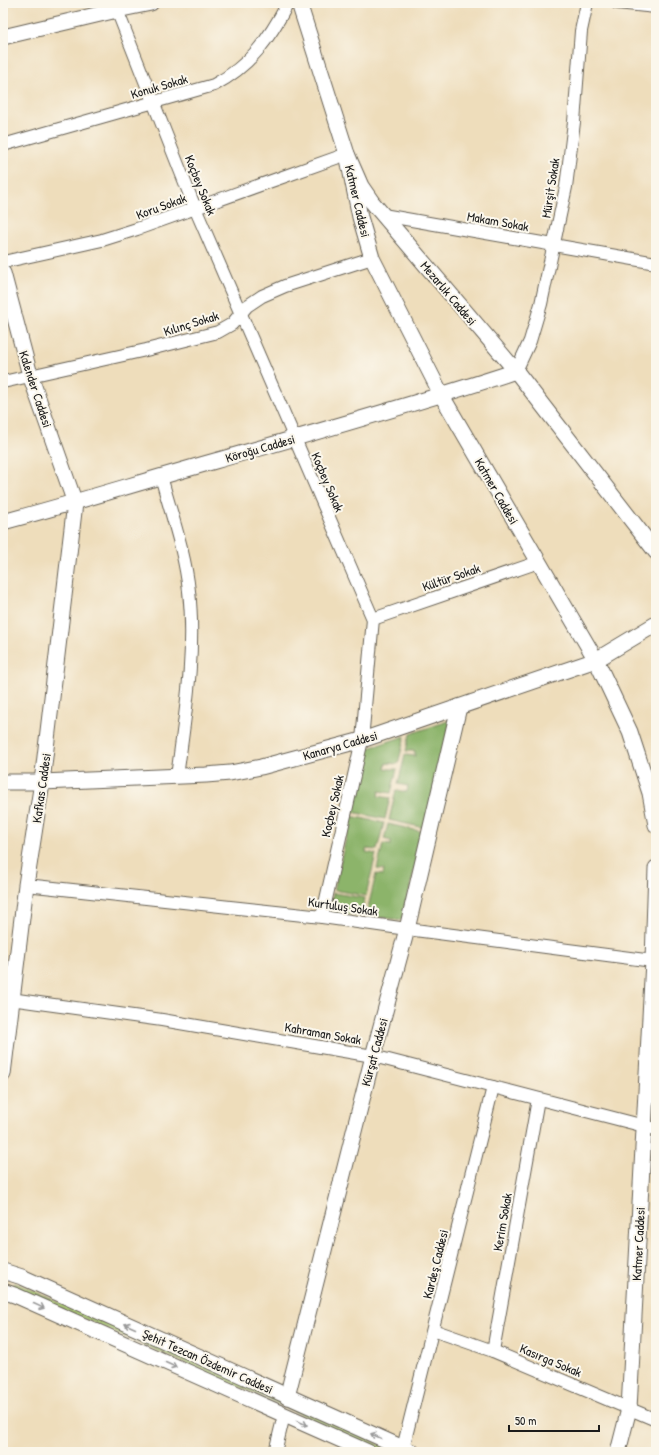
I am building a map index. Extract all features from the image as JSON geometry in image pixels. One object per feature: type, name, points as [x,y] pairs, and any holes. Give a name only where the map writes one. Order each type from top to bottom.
[{"type":"street","points":[[3,37],[151,3]]},
{"type":"street","name":"Konuk Sokak","points":[[3,145],[214,85],[230,76],[255,55],[275,28],[288,3]]},
{"type":"street","name":"Mezarlık Caddesi","points":[[299,3],[347,154],[361,186],[383,215],[516,371],[656,552]]},
{"type":"street","name":"Mürşit Sokak","points":[[516,371],[530,340],[541,304],[555,245],[566,187],[574,122],[581,31],[587,3]]},
{"type":"street","points":[[618,3],[656,6]]},
{"type":"street","name":"Koçbey Sokak","points":[[117,10],[195,208],[373,619],[362,740],[322,917]]},
{"type":"street","name":"Koru Sokak","points":[[3,262],[102,240],[137,229],[347,154]]},
{"type":"street","name":"Katmer Caddesi","points":[[347,154],[360,217],[372,258],[442,396],[596,660],[630,732],[650,793],[656,825]]},
{"type":"street","name":"Makam Sokak","points":[[383,215],[656,263]]},
{"type":"street","name":"Kılınç Sokak","points":[[3,382],[146,350],[218,332],[232,324],[247,306],[257,299],[285,286],[372,258]]},
{"type":"street","name":"Kalender Caddesi","points":[[3,273],[30,375],[75,502]]},
{"type":"street","name":"Köroğu Caddesi","points":[[3,522],[442,396],[516,371]]},
{"type":"street","points":[[161,476],[185,564],[189,593],[192,654],[178,777]]},
{"type":"street","name":"Kafkas Caddesi","points":[[3,1074],[7,999],[42,782],[75,502]]},
{"type":"street","name":"Kültür Sokak","points":[[373,619],[539,562]]},
{"type":"street","name":"Kanarya Caddesi","points":[[3,782],[178,777],[230,773],[261,767],[362,740],[596,660],[656,624]]},
{"type":"street","name":"Kürşat Caddesi","points":[[287,1397],[373,1056],[407,929],[459,707]]},
{"type":"street","name":"Katmer Caddesi","points":[[618,1452],[629,1409],[650,1128],[656,868]]},
{"type":"street","name":"Kurtuluş Sokak","points":[[26,885],[322,917],[654,960]]},
{"type":"street","name":"Kahraman Sokak","points":[[7,999],[162,1020],[373,1056],[650,1128]]},
{"type":"street","name":"Kardeş Caddesi","points":[[408,1450],[433,1330],[493,1087]]},
{"type":"street","name":"Kerim Sokak","points":[[493,1351],[538,1099]]},
{"type":"street","name":"Şehit Tezcan Özdemir Caddesi","points":[[3,1271],[22,1277],[408,1450]]},
{"type":"street","name":"Şehit Tezcan Özdemir Caddesi","points":[[3,1291],[368,1452]]},
{"type":"street","name":"Kasırga Sokak","points":[[433,1330],[493,1351],[656,1420]]},
{"type":"street","points":[[275,1452],[284,1415]]},
{"type":"green space","points":[[448,721],[450,723],[425,828],[389,820],[396,790],[407,792],[408,786],[398,784],[405,755],[415,756],[415,751],[406,751],[410,734]]},
{"type":"green space","points":[[405,736],[398,764],[386,763],[385,769],[397,769],[391,793],[379,791],[378,796],[390,798],[385,819],[352,812],[366,749]]},
{"type":"green space","points":[[351,816],[384,823],[377,850],[366,849],[366,852],[376,854],[366,896],[334,890]]},
{"type":"green space","points":[[388,824],[424,832],[402,920],[366,916],[376,874],[383,875],[384,870],[377,869],[383,844],[391,845],[391,841],[384,839]]},
{"type":"green space","points":[[333,893],[365,898],[361,916],[332,912],[330,909]]},
{"type":"green space","points":[[15,1283],[396,1452],[385,1452],[12,1287]]}]
